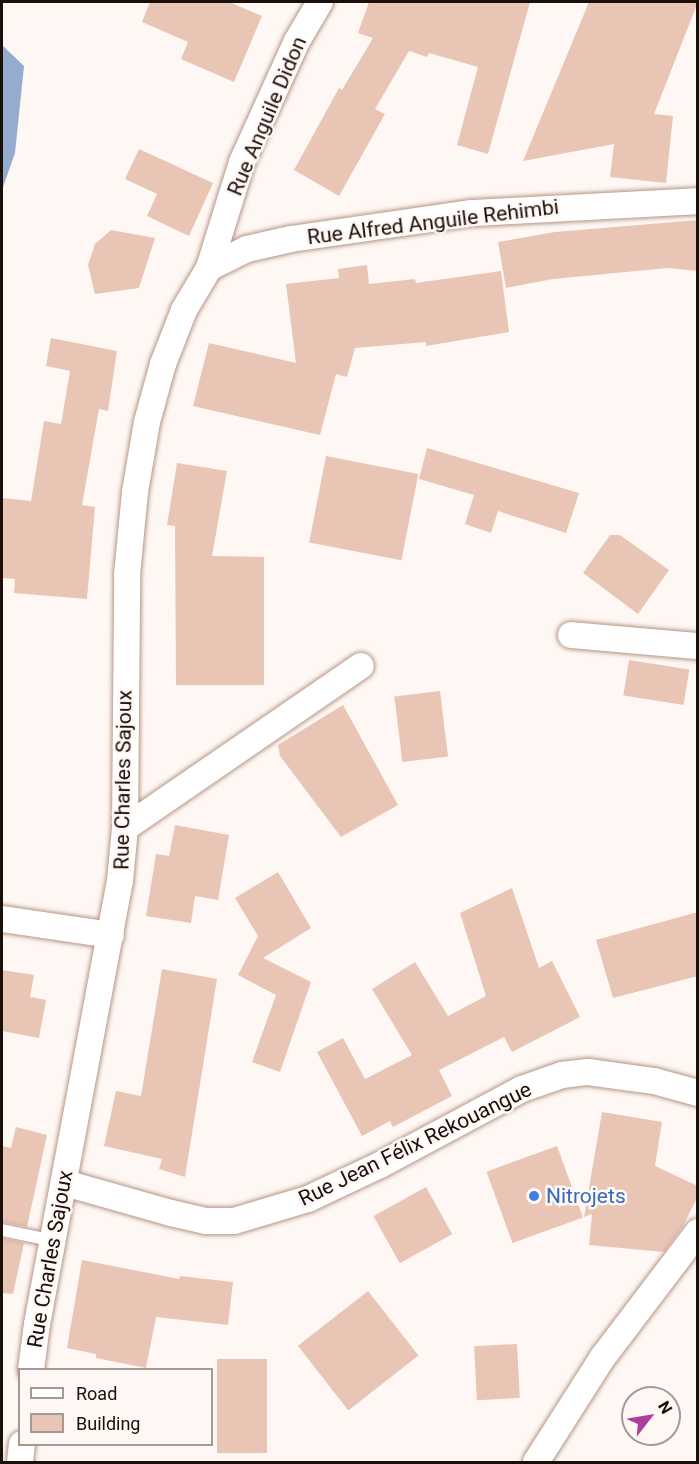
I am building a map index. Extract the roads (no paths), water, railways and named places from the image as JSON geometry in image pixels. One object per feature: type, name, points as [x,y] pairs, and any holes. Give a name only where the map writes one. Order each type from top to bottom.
[{"type":"street","name":"Rue Anguile Didon","points":[[209,268],[242,162],[297,41],[320,2]]},
{"type":"street","name":"Rue Alfred Anguile Rehimbi","points":[[209,268],[247,249],[291,239],[472,213],[698,201]]},
{"type":"street","name":"Rue Charles Sajoux","points":[[31,1368],[37,1324],[120,881],[125,828],[127,575],[135,492],[147,422],[164,364],[184,310],[209,268]]},
{"type":"street","points":[[572,635],[698,646]]},
{"type":"street","points":[[125,828],[361,666]]},
{"type":"street","points":[[2,919],[111,935]]},
{"type":"street","name":"Rue Jean Félix Rekouangue","points":[[65,1183],[194,1218],[234,1221],[309,1199],[380,1165],[522,1089],[562,1075],[588,1072],[654,1081],[698,1093]]},
{"type":"street","points":[[536,1462],[603,1357],[698,1232]]},
{"type":"street","points":[[20,1462],[22,1446]]},
{"type":"lane","points":[[2,1230],[54,1241]]},
{"type":"water","points":[[2,45],[24,66],[15,153],[2,190]]},
{"type":"place","name":"Nitrojets","points":[[534,1196]]}]
